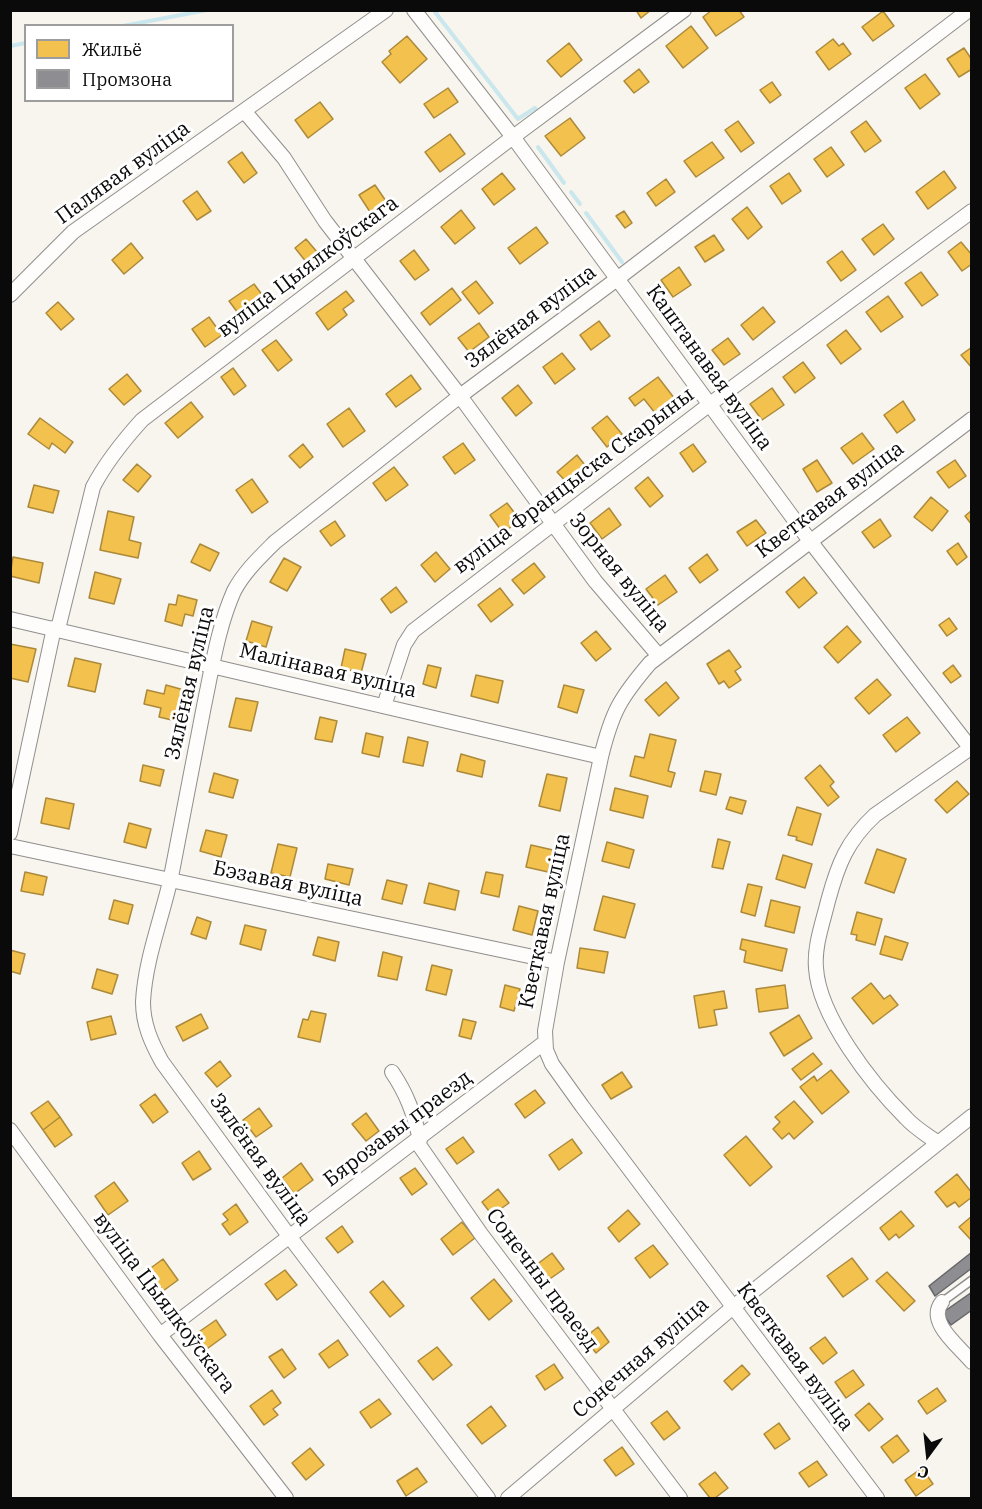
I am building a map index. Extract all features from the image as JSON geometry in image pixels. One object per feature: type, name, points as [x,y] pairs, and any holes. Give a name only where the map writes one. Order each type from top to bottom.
[{"type":"street","name":"Палявая вуліца","points":[[10,295],[73,232],[386,10]]},
{"type":"street","name":"Каштанавая вуліца","points":[[414,10],[513,137],[810,541],[971,748]]},
{"type":"street","name":"вуліца Цыялкоўскага","points":[[10,833],[56,628],[93,487],[104,466],[122,442],[142,420],[513,137],[684,10]]},
{"type":"street","name":"Зялёная вуліца","points":[[488,1498],[289,1236],[162,1062],[144,1022],[143,1002],[146,981],[170,880],[212,666],[225,615],[235,590],[251,565],[275,542],[460,396],[969,10]]},
{"type":"street","name":"Зорная вуліца","points":[[244,112],[284,158],[325,221],[460,396],[595,581],[659,656]]},
{"type":"street","name":"вуліца Францыска Скарыны","points":[[384,706],[404,645],[413,631],[710,404],[972,211]]},
{"type":"street","name":"Кветкавая вуліца","points":[[877,1498],[562,1079],[552,1064],[545,1042],[547,1016],[601,757],[613,713],[632,684],[650,663],[972,418]]},
{"type":"street","name":"Малінавая вуліца","points":[[10,619],[601,757]]},
{"type":"street","points":[[938,1143],[907,1119],[851,1050],[834,1022],[819,990],[815,966],[818,942],[833,881],[848,846],[862,827],[875,815],[971,748]]},
{"type":"street","name":"Бэзавая вуліца","points":[[10,846],[557,962]]},
{"type":"street","name":"Бярозавы праезд","points":[[160,1335],[418,1141],[545,1042]]},
{"type":"street","name":"Сонечны праезд","points":[[392,1072],[404,1089],[412,1108],[418,1141],[481,1234],[680,1498]]},
{"type":"street","name":"Сонечная вуліца","points":[[508,1498],[732,1308],[972,1116]]},
{"type":"street","name":"вуліца Цыялкоўскага","points":[[10,1130],[160,1335],[286,1498]]},
{"type":"street","points":[[942,1302],[937,1312],[939,1323],[972,1362]]},
{"type":"lane","points":[[942,1302],[972,1281]]},
{"type":"building: Жильё","points":[[636,10],[651,10],[641,18]]},
{"type":"building: Жильё","points":[[712,10],[739,10],[744,17],[716,36],[703,17]]},
{"type":"building: Жильё","points":[[883,11],[894,26],[873,41],[862,27]]},
{"type":"building: Жильё","points":[[691,26],[708,48],[683,68],[666,46]]},
{"type":"building: Жильё","points":[[407,36],[427,59],[400,83],[382,62],[391,54],[389,51]]},
{"type":"building: Жильё","points":[[833,39],[839,46],[843,43],[851,54],[829,70],[816,52]]},
{"type":"building: Жильё","points":[[569,43],[582,60],[561,77],[547,61]]},
{"type":"building: Жильё","points":[[964,48],[972,60],[972,69],[959,77],[947,59]]},
{"type":"building: Жильё","points":[[639,69],[649,82],[634,93],[624,81]]},
{"type":"building: Жильё","points":[[925,74],[940,94],[920,109],[905,88]]},
{"type":"building: Жильё","points":[[772,82],[781,95],[770,103],[760,90]]},
{"type":"building: Жильё","points":[[448,88],[458,102],[434,118],[424,104]]},
{"type":"building: Жильё","points":[[320,102],[333,119],[308,138],[295,120]]},
{"type":"building: Жильё","points":[[570,118],[585,138],[561,156],[545,136]]},
{"type":"building: Жильё","points":[[738,121],[754,143],[741,152],[725,130]]},
{"type":"building: Жильё","points":[[866,121],[881,141],[865,152],[851,132]]},
{"type":"building: Жильё","points":[[450,134],[465,154],[440,172],[425,152]]},
{"type":"building: Жильё","points":[[712,142],[724,158],[696,177],[684,161]]},
{"type":"building: Жильё","points":[[831,147],[844,165],[827,177],[814,159]]},
{"type":"building: Жильё","points":[[242,152],[257,173],[244,183],[228,162]]},
{"type":"building: Жильё","points":[[944,171],[956,188],[928,209],[916,192]]},
{"type":"building: Жильё","points":[[502,173],[515,189],[494,205],[482,189]]},
{"type":"building: Жильё","points":[[789,173],[801,191],[782,204],[770,186]]},
{"type":"building: Жильё","points":[[666,179],[675,192],[656,206],[647,193]]},
{"type":"building: Жильё","points":[[375,185],[388,204],[372,215],[359,195]]},
{"type":"building: Жильё","points":[[197,191],[211,211],[197,220],[183,201]]},
{"type":"building: Жильё","points":[[747,207],[762,227],[748,239],[732,219]]},
{"type":"building: Жильё","points":[[461,210],[475,228],[455,244],[441,227]]},
{"type":"building: Жильё","points":[[624,211],[632,223],[625,228],[616,216]]},
{"type":"building: Жильё","points":[[883,224],[894,239],[874,255],[862,239]]},
{"type":"building: Жильё","points":[[536,227],[548,243],[520,264],[508,248]]},
{"type":"building: Жильё","points":[[714,235],[724,250],[705,262],[695,247]]},
{"type":"building: Жильё","points":[[306,239],[323,259],[311,268],[295,248]]},
{"type":"building: Жильё","points":[[961,242],[972,255],[972,264],[962,271],[948,252]]},
{"type":"building: Жильё","points":[[131,243],[143,258],[124,274],[112,260]]},
{"type":"building: Жильё","points":[[414,250],[429,270],[415,280],[400,261]]},
{"type":"building: Жильё","points":[[842,251],[856,270],[841,281],[827,262]]},
{"type":"building: Жильё","points":[[679,267],[691,285],[673,297],[661,280]]},
{"type":"building: Жильё","points":[[921,272],[938,295],[922,306],[905,283]]},
{"type":"building: Жильё","points":[[476,281],[493,303],[479,314],[462,292]]},
{"type":"building: Жильё","points":[[254,284],[266,300],[241,317],[229,301]]},
{"type":"building: Жильё","points":[[452,288],[461,300],[430,325],[421,313]]},
{"type":"building: Жильё","points":[[346,291],[354,301],[343,309],[347,315],[328,330],[316,313]]},
{"type":"building: Жильё","points":[[888,296],[903,317],[881,332],[866,312]]},
{"type":"building: Жильё","points":[[58,302],[74,319],[61,330],[46,313]]},
{"type":"building: Жильё","points":[[763,307],[775,322],[753,340],[741,325]]},
{"type":"building: Жильё","points":[[209,317],[222,335],[205,347],[192,329]]},
{"type":"building: Жильё","points":[[599,321],[610,336],[591,350],[580,335]]},
{"type":"building: Жильё","points":[[479,323],[489,337],[469,352],[458,338]]},
{"type":"building: Жильё","points":[[846,330],[861,349],[841,364],[827,345]]},
{"type":"building: Жильё","points":[[728,338],[740,354],[724,365],[712,350]]},
{"type":"building: Жильё","points":[[276,340],[292,360],[278,371],[262,350]]},
{"type":"building: Жильё","points":[[972,347],[972,368],[961,355]]},
{"type":"building: Жильё","points":[[562,353],[575,369],[555,384],[543,367]]},
{"type":"building: Жильё","points":[[803,362],[815,378],[795,393],[783,377]]},
{"type":"building: Жильё","points":[[233,368],[246,386],[234,395],[221,377]]},
{"type":"building: Жильё","points":[[127,374],[141,391],[124,405],[109,389]]},
{"type":"building: Жильё","points":[[411,375],[421,389],[396,407],[386,394]]},
{"type":"building: Жильё","points":[[658,377],[678,403],[659,418],[644,399],[635,406],[629,398]]},
{"type":"building: Жильё","points":[[518,385],[532,403],[516,416],[502,398]]},
{"type":"building: Жильё","points":[[772,388],[784,405],[762,420],[750,404]]},
{"type":"building: Жильё","points":[[903,401],[915,420],[897,433],[884,415]]},
{"type":"building: Жильё","points":[[191,402],[203,417],[178,438],[165,423]]},
{"type":"building: Жильё","points":[[349,408],[365,431],[343,447],[327,424]]},
{"type":"building: Жильё","points":[[607,416],[622,434],[607,447],[592,428]]},
{"type":"building: Жильё","points":[[40,418],[73,442],[65,453],[52,443],[49,449],[28,434]]},
{"type":"building: Жильё","points":[[862,433],[874,449],[853,464],[841,448]]},
{"type":"building: Жильё","points":[[463,443],[475,460],[455,474],[443,457]]},
{"type":"building: Жильё","points":[[303,444],[313,457],[300,468],[289,456]]},
{"type":"building: Жильё","points":[[693,444],[706,462],[693,472],[680,453]]},
{"type":"building: Жильё","points":[[577,455],[588,469],[569,485],[557,472]]},
{"type":"building: Жильё","points":[[817,460],[832,483],[817,492],[803,469]]},
{"type":"building: Жильё","points":[[955,460],[966,476],[949,488],[937,472]]},
{"type":"building: Жильё","points":[[137,464],[151,476],[138,492],[123,480]]},
{"type":"building: Жильё","points":[[394,467],[408,485],[386,501],[373,483]]},
{"type":"building: Жильё","points":[[648,477],[663,496],[650,507],[635,488]]},
{"type":"building: Жильё","points":[[252,479],[268,502],[252,513],[236,490]]},
{"type":"building: Жильё","points":[[34,485],[59,491],[53,513],[28,507]]},
{"type":"building: Жильё","points":[[931,497],[948,511],[932,531],[914,517]]},
{"type":"building: Жильё","points":[[507,503],[520,520],[503,533],[490,515]]},
{"type":"building: Жильё","points":[[609,508],[621,525],[602,539],[590,523]]},
{"type":"building: Жильё","points":[[972,510],[972,525],[965,516]]},
{"type":"building: Жильё","points":[[108,511],[134,517],[129,540],[141,543],[138,558],[100,550]]},
{"type":"building: Жильё","points":[[880,519],[891,536],[874,548],[862,532]]},
{"type":"building: Жильё","points":[[756,520],[766,533],[747,546],[737,532]]},
{"type":"building: Жильё","points":[[335,521],[345,536],[331,546],[320,531]]},
{"type":"building: Жильё","points":[[958,543],[967,557],[957,565],[947,551]]},
{"type":"building: Жильё","points":[[200,544],[219,553],[210,571],[191,562]]},
{"type":"building: Жильё","points":[[436,552],[450,569],[435,582],[421,565]]},
{"type":"building: Жильё","points":[[707,554],[718,570],[700,583],[689,568]]},
{"type":"building: Жильё","points":[[13,557],[43,563],[39,583],[10,576]]},
{"type":"building: Жильё","points":[[284,558],[301,567],[287,591],[270,582]]},
{"type":"building: Жильё","points":[[534,563],[545,577],[524,594],[512,580]]},
{"type":"building: Жильё","points":[[95,572],[121,579],[114,604],[89,598]]},
{"type":"building: Жильё","points":[[665,575],[677,592],[658,605],[646,589]]},
{"type":"building: Жильё","points":[[804,577],[817,593],[799,608],[786,592]]},
{"type":"building: Жильё","points":[[396,587],[407,602],[391,613],[381,599]]},
{"type":"building: Жильё","points":[[500,588],[513,605],[491,622],[478,605]]},
{"type":"building: Жильё","points":[[178,595],[197,600],[193,616],[185,614],[182,626],[165,621],[169,604],[176,605]]},
{"type":"building: Жильё","points":[[949,618],[957,629],[947,636],[939,625]]},
{"type":"building: Жильё","points":[[252,621],[272,627],[266,647],[246,641]]},
{"type":"building: Жильё","points":[[847,626],[861,642],[838,663],[824,647]]},
{"type":"building: Жильё","points":[[596,631],[611,649],[596,661],[581,643]]},
{"type":"building: Жильё","points":[[10,644],[36,649],[28,682],[10,678]]},
{"type":"building: Жильё","points":[[345,649],[366,654],[361,673],[341,668]]},
{"type":"building: Жильё","points":[[729,650],[741,667],[735,671],[741,680],[729,688],[724,681],[719,684],[707,664]]},
{"type":"building: Жильё","points":[[75,658],[101,664],[95,692],[68,686]]},
{"type":"building: Жильё","points":[[428,665],[441,668],[436,688],[423,684]]},
{"type":"building: Жильё","points":[[953,665],[961,676],[951,683],[943,673]]},
{"type":"building: Жильё","points":[[476,675],[503,681],[498,703],[471,696]]},
{"type":"building: Жильё","points":[[877,679],[891,695],[869,714],[855,698]]},
{"type":"building: Жильё","points":[[666,682],[679,698],[659,716],[645,700]]},
{"type":"building: Жильё","points":[[166,685],[184,690],[176,721],[159,717],[161,708],[144,704],[147,690],[164,694]]},
{"type":"building: Жильё","points":[[564,685],[584,690],[577,713],[558,707]]},
{"type":"building: Жильё","points":[[236,698],[258,702],[251,731],[229,727]]},
{"type":"building: Жильё","points":[[320,717],[337,721],[332,742],[315,739]]},
{"type":"building: Жильё","points":[[907,717],[920,733],[896,752],[883,735]]},
{"type":"building: Жильё","points":[[366,733],[383,737],[379,757],[362,753]]},
{"type":"building: Жильё","points":[[650,734],[676,740],[668,771],[675,773],[671,787],[630,776],[635,756],[644,758]]},
{"type":"building: Жильё","points":[[408,737],[428,742],[423,766],[403,762]]},
{"type":"building: Жильё","points":[[461,754],[485,761],[482,777],[457,771]]},
{"type":"building: Жильё","points":[[143,765],[164,770],[160,786],[140,781]]},
{"type":"building: Жильё","points":[[820,765],[834,782],[830,786],[839,797],[828,806],[805,778]]},
{"type":"building: Жильё","points":[[705,771],[721,774],[716,795],[700,791]]},
{"type":"building: Жильё","points":[[214,773],[238,780],[233,798],[209,792]]},
{"type":"building: Жильё","points":[[547,774],[567,778],[560,811],[539,806]]},
{"type":"building: Жильё","points":[[957,781],[969,794],[947,813],[935,800]]},
{"type":"building: Жильё","points":[[615,788],[648,796],[643,818],[610,810]]},
{"type":"building: Жильё","points":[[730,797],[746,801],[742,814],[726,809]]},
{"type":"building: Жильё","points":[[46,798],[74,804],[69,829],[41,823]]},
{"type":"building: Жильё","points":[[797,807],[821,814],[812,845],[788,835]]},
{"type":"building: Жильё","points":[[129,823],[151,829],[146,848],[124,842]]},
{"type":"building: Жильё","points":[[206,830],[227,835],[221,857],[200,851]]},
{"type":"building: Жильё","points":[[718,839],[730,842],[723,869],[712,867]]},
{"type":"building: Жильё","points":[[607,842],[634,850],[629,868],[602,861]]},
{"type":"building: Жильё","points":[[278,844],[297,848],[290,877],[271,873]]},
{"type":"building: Жильё","points":[[531,845],[553,850],[548,872],[526,867]]},
{"type":"building: Жильё","points":[[877,849],[906,859],[894,893],[865,883]]},
{"type":"building: Жильё","points":[[783,855],[812,864],[805,888],[776,879]]},
{"type":"building: Жильё","points":[[328,864],[353,869],[349,885],[325,879]]},
{"type":"building: Жильё","points":[[25,872],[47,877],[43,895],[21,891]]},
{"type":"building: Жильё","points":[[486,872],[503,875],[499,897],[481,893]]},
{"type":"building: Жильё","points":[[387,880],[407,885],[402,904],[382,899]]},
{"type":"building: Жильё","points":[[429,883],[459,891],[455,910],[424,903]]},
{"type":"building: Жильё","points":[[748,884],[762,887],[755,916],[741,912]]},
{"type":"building: Жильё","points":[[603,896],[635,904],[625,938],[594,930]]},
{"type":"building: Жильё","points":[[114,900],[133,905],[128,924],[109,919]]},
{"type":"building: Жильё","points":[[771,900],[800,907],[794,933],[765,926]]},
{"type":"building: Жильё","points":[[519,906],[538,911],[532,935],[513,930]]},
{"type":"building: Жильё","points":[[857,912],[882,919],[875,945],[856,940],[857,935],[851,934]]},
{"type":"building: Жильё","points":[[197,917],[211,922],[206,939],[191,934]]},
{"type":"building: Жильё","points":[[245,925],[266,930],[261,950],[240,944]]},
{"type":"building: Жильё","points":[[885,936],[908,943],[902,960],[880,954]]},
{"type":"building: Жильё","points":[[318,937],[339,942],[335,961],[313,955]]},
{"type":"building: Жильё","points":[[742,939],[787,949],[782,971],[744,962],[746,951],[740,949]]},
{"type":"building: Жильё","points":[[580,948],[608,952],[604,973],[577,968]]},
{"type":"building: Жильё","points":[[10,950],[25,954],[20,974],[10,971]]},
{"type":"building: Жильё","points":[[383,952],[402,957],[397,980],[378,976]]},
{"type":"building: Жильё","points":[[432,965],[452,970],[446,995],[426,990]]},
{"type":"building: Жильё","points":[[97,969],[118,975],[112,994],[92,988]]},
{"type":"building: Жильё","points":[[871,983],[884,999],[890,995],[898,1005],[873,1024],[852,998]]},
{"type":"building: Жильё","points":[[505,985],[520,989],[514,1011],[500,1007]]},
{"type":"building: Жильё","points":[[785,985],[788,1008],[759,1012],[756,989]]},
{"type":"building: Жильё","points":[[724,991],[727,1008],[714,1010],[717,1025],[699,1028],[694,996]]},
{"type":"building: Жильё","points":[[311,1011],[326,1014],[320,1042],[298,1037],[303,1019],[308,1020]]},
{"type":"building: Жильё","points":[[201,1014],[208,1028],[183,1041],[176,1027]]},
{"type":"building: Жильё","points":[[799,1015],[812,1038],[784,1056],[770,1033]]},
{"type":"building: Жильё","points":[[111,1016],[116,1034],[91,1040],[87,1022]]},
{"type":"building: Жильё","points":[[463,1019],[476,1022],[471,1039],[459,1036]]},
{"type":"building: Жильё","points":[[813,1053],[822,1064],[801,1080],[792,1069]]},
{"type":"building: Жильё","points":[[220,1061],[231,1076],[217,1087],[205,1073]]},
{"type":"building: Жильё","points":[[831,1070],[849,1092],[822,1114],[800,1087],[814,1076],[817,1081]]},
{"type":"building: Жильё","points":[[622,1072],[632,1087],[611,1099],[602,1085]]},
{"type":"building: Жильё","points":[[535,1090],[545,1103],[525,1118],[515,1104]]},
{"type":"building: Жильё","points":[[155,1094],[168,1112],[153,1123],[140,1105]]},
{"type":"building: Жильё","points":[[48,1101],[60,1117],[43,1130],[31,1113]]},
{"type":"building: Жильё","points":[[794,1101],[813,1122],[794,1139],[789,1133],[782,1139],[773,1129],[780,1122],[775,1117]]},
{"type":"building: Жильё","points":[[259,1108],[272,1126],[256,1137],[243,1120]]},
{"type":"building: Жильё","points":[[366,1113],[379,1131],[366,1141],[352,1124]]},
{"type":"building: Жильё","points":[[60,1117],[72,1135],[55,1147],[43,1130]]},
{"type":"building: Жильё","points":[[746,1136],[772,1167],[750,1186],[724,1155]]},
{"type":"building: Жильё","points":[[463,1137],[474,1152],[457,1164],[446,1149]]},
{"type":"building: Жильё","points":[[572,1139],[582,1153],[559,1170],[549,1155]]},
{"type":"building: Жильё","points":[[199,1151],[211,1169],[193,1180],[182,1163]]},
{"type":"building: Жильё","points":[[301,1163],[313,1180],[294,1194],[282,1178]]},
{"type":"building: Жильё","points":[[415,1168],[427,1184],[412,1195],[400,1178]]},
{"type":"building: Жильё","points":[[957,1174],[972,1193],[972,1197],[959,1207],[955,1202],[947,1207],[935,1192]]},
{"type":"building: Жильё","points":[[114,1182],[128,1201],[108,1215],[95,1196]]},
{"type":"building: Жильё","points":[[498,1189],[509,1203],[492,1215],[482,1202]]},
{"type":"building: Жильё","points":[[236,1204],[248,1222],[230,1235],[222,1224],[228,1220],[223,1214]]},
{"type":"building: Жильё","points":[[628,1210],[640,1224],[619,1242],[608,1228]]},
{"type":"building: Жильё","points":[[901,1211],[914,1226],[899,1238],[896,1234],[889,1240],[880,1228]]},
{"type":"building: Жильё","points":[[972,1216],[972,1241],[959,1227]]},
{"type":"building: Жильё","points":[[462,1222],[475,1238],[453,1255],[441,1239]]},
{"type":"building: Жильё","points":[[342,1226],[353,1242],[338,1253],[326,1238]]},
{"type":"building: Жильё","points":[[653,1245],[668,1264],[650,1278],[635,1258]]},
{"type":"building: Жильё","points":[[552,1253],[564,1269],[544,1283],[532,1268]]},
{"type":"building: Жильё","points":[[852,1258],[868,1279],[843,1297],[827,1276]]},
{"type":"building: Жильё","points":[[163,1259],[178,1280],[163,1291],[148,1270]]},
{"type":"building: Жильё","points":[[285,1270],[297,1285],[277,1300],[265,1284]]},
{"type":"building: Жильё","points":[[887,1272],[915,1301],[904,1311],[876,1281]]},
{"type":"building: Жильё","points":[[494,1279],[512,1301],[489,1320],[471,1298]]},
{"type":"building: Жильё","points":[[383,1281],[404,1306],[390,1317],[370,1292]]},
{"type":"building: Жильё","points":[[216,1320],[226,1335],[204,1351],[193,1336]]},
{"type":"building: Жильё","points":[[598,1327],[609,1342],[596,1353],[584,1338]]},
{"type":"building: Жильё","points":[[825,1337],[837,1353],[823,1364],[810,1348]]},
{"type":"building: Жильё","points":[[338,1340],[348,1355],[329,1368],[319,1354]]},
{"type":"building: Жильё","points":[[437,1347],[452,1365],[433,1380],[418,1361]]},
{"type":"building: Жильё","points":[[282,1349],[296,1369],[284,1378],[269,1357]]},
{"type":"building: Жильё","points":[[554,1364],[563,1378],[545,1390],[536,1376]]},
{"type":"building: Жильё","points":[[742,1365],[750,1374],[732,1390],[724,1381]]},
{"type":"building: Жильё","points":[[853,1370],[864,1385],[846,1398],[835,1382]]},
{"type":"building: Жильё","points":[[937,1388],[946,1401],[927,1414],[918,1401]]},
{"type":"building: Жильё","points":[[272,1390],[281,1403],[273,1409],[278,1415],[264,1425],[250,1406]]},
{"type":"building: Жильё","points":[[379,1399],[391,1414],[371,1428],[360,1412]]},
{"type":"building: Жильё","points":[[869,1403],[883,1419],[869,1431],[855,1415]]},
{"type":"building: Жильё","points":[[491,1406],[506,1426],[482,1444],[467,1425]]},
{"type":"building: Жильё","points":[[667,1411],[680,1428],[664,1440],[651,1423]]},
{"type":"building: Жильё","points":[[779,1423],[790,1439],[775,1449],[764,1434]]},
{"type":"building: Жильё","points":[[897,1435],[909,1451],[893,1463],[881,1447]]},
{"type":"building: Жильё","points":[[622,1447],[634,1464],[616,1476],[604,1460]]},
{"type":"building: Жильё","points":[[310,1448],[324,1465],[306,1480],[292,1463]]},
{"type":"building: Жильё","points":[[817,1461],[827,1475],[809,1487],[799,1473]]},
{"type":"building: Жильё","points":[[417,1468],[427,1482],[406,1496],[397,1481]]},
{"type":"building: Жильё","points":[[922,1468],[933,1484],[916,1496],[905,1480]]},
{"type":"building: Жильё","points":[[715,1472],[728,1488],[715,1498],[710,1498],[699,1484]]},
{"type":"building: Промзона","points":[[972,1252],[972,1268],[935,1296],[929,1286]]},
{"type":"building: Промзона","points":[[972,1292],[972,1310],[951,1325],[942,1313]]},
{"type":"waterway","points":[[134,24],[207,10]]},
{"type":"waterway","points":[[437,10],[435,12],[518,119],[535,108],[537,112]]},
{"type":"waterway","points":[[10,46],[24,43]]},
{"type":"waterway","points":[[538,147],[564,183]]},
{"type":"waterway","points":[[571,192],[580,204]]},
{"type":"waterway","points":[[586,213],[622,262]]}]
